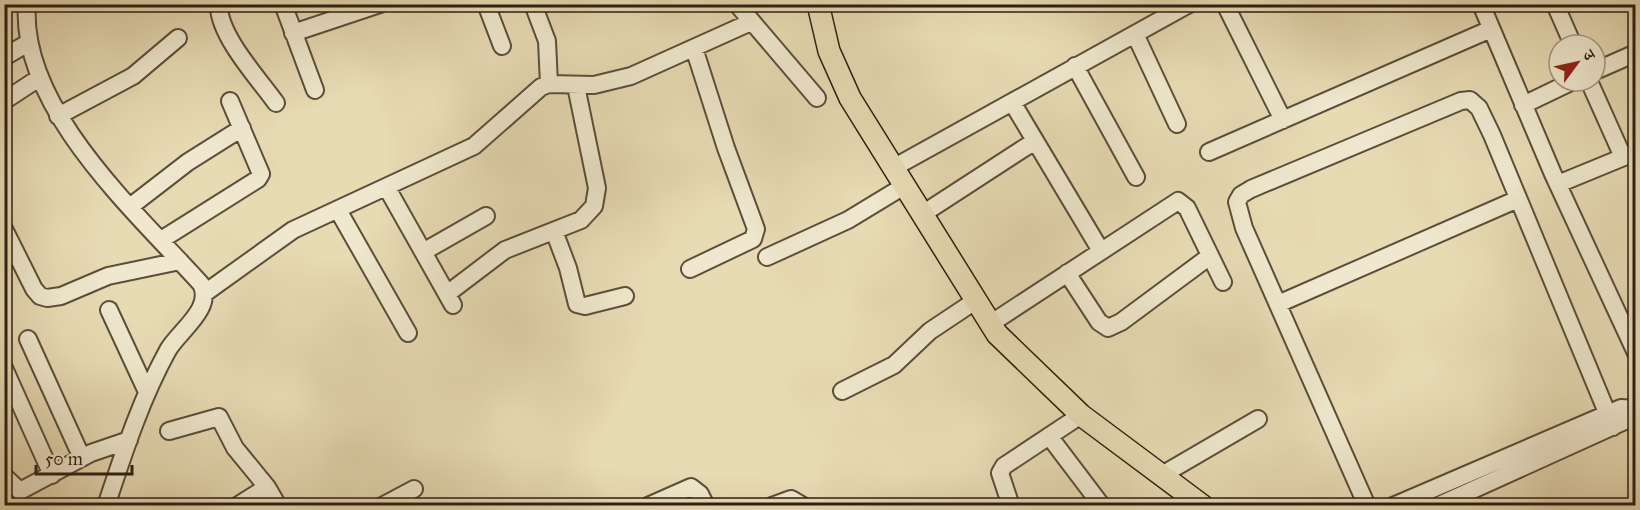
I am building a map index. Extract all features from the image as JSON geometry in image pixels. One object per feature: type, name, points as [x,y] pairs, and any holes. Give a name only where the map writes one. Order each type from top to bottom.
[{"type":"main road","points":[[818,4],[828,51],[850,98],[997,334],[1081,415],[1203,506]]},
{"type":"street","points":[[27,4],[28,43],[39,78],[58,116],[84,153],[206,293]]},
{"type":"street","points":[[225,4],[219,8],[219,15],[229,38],[276,103]]},
{"type":"street","points":[[283,4],[315,90]]},
{"type":"street","points":[[293,33],[380,4]]},
{"type":"street","points":[[486,4],[502,46]]},
{"type":"street","points":[[533,4],[547,41],[549,84]]},
{"type":"street","points":[[737,4],[817,98]]},
{"type":"street","points":[[767,258],[848,220],[898,177],[1012,102],[1189,4]]},
{"type":"street","points":[[1225,4],[1283,120]]},
{"type":"street","points":[[1481,4],[1523,105],[1635,353]]},
{"type":"street","points":[[1555,4],[1568,33]]},
{"type":"street","points":[[106,506],[147,392],[170,348],[203,304],[206,293],[293,230],[474,146],[491,134],[541,87],[549,84],[594,85],[631,76],[751,22]]},
{"type":"street","points":[[1209,152],[1491,29]]},
{"type":"street","points":[[1135,34],[1177,124]]},
{"type":"street","points":[[58,116],[133,76],[178,38]]},
{"type":"street","points":[[4,57],[28,43]]},
{"type":"street","points":[[690,269],[753,239],[756,229],[726,148],[694,48]]},
{"type":"street","points":[[1607,66],[1635,53]]},
{"type":"street","points":[[1075,66],[1136,177]]},
{"type":"street","points":[[4,100],[39,78]]},
{"type":"street","points":[[387,188],[450,299],[505,250],[581,220],[590,212],[596,198],[576,86]]},
{"type":"street","points":[[1523,105],[1548,93]]},
{"type":"street","points":[[1558,184],[1629,155],[1595,93]]},
{"type":"street","points":[[1367,506],[1238,209],[1241,195],[1466,100],[1479,108],[1610,420]]},
{"type":"street","points":[[161,240],[258,179],[261,169],[230,101]]},
{"type":"street","points":[[1012,102],[1101,251]]},
{"type":"street","points":[[131,206],[188,162],[242,128]]},
{"type":"street","points":[[921,215],[1035,141]]},
{"type":"street","points":[[1278,304],[1518,199]]},
{"type":"street","points":[[990,324],[1178,201],[1187,208],[1223,282]]},
{"type":"street","points":[[338,210],[408,333]]},
{"type":"street","points":[[423,252],[486,216]]},
{"type":"street","points":[[4,229],[34,289],[40,296],[47,298],[61,296],[127,271],[180,261]]},
{"type":"street","points":[[554,231],[568,268],[577,304],[585,306],[625,296]]},
{"type":"street","points":[[1067,273],[1099,322],[1108,328],[1121,322],[1210,256]]},
{"type":"street","points":[[842,391],[894,365],[930,332],[975,301]]},
{"type":"street","points":[[109,310],[147,392]]},
{"type":"street","points":[[28,339],[82,458]]},
{"type":"street","points":[[4,368],[51,475]]},
{"type":"street","points":[[1437,506],[1610,420],[1621,408],[1635,410]]},
{"type":"street","points":[[1011,506],[1000,473],[1004,466],[1081,415]]},
{"type":"street","points":[[169,431],[219,417],[234,448],[267,486],[278,506]]},
{"type":"street","points":[[1162,475],[1258,420]]},
{"type":"street","points":[[1393,506],[1610,420]]},
{"type":"street","points":[[1049,436],[1102,506]]},
{"type":"street","points":[[4,476],[20,491],[82,458],[129,440]]},
{"type":"street","points":[[237,506],[267,486]]},
{"type":"street","points":[[648,506],[691,486],[700,494],[706,506]]},
{"type":"street","points":[[382,506],[414,489]]},
{"type":"street","points":[[772,506],[791,499],[803,506]]}]
